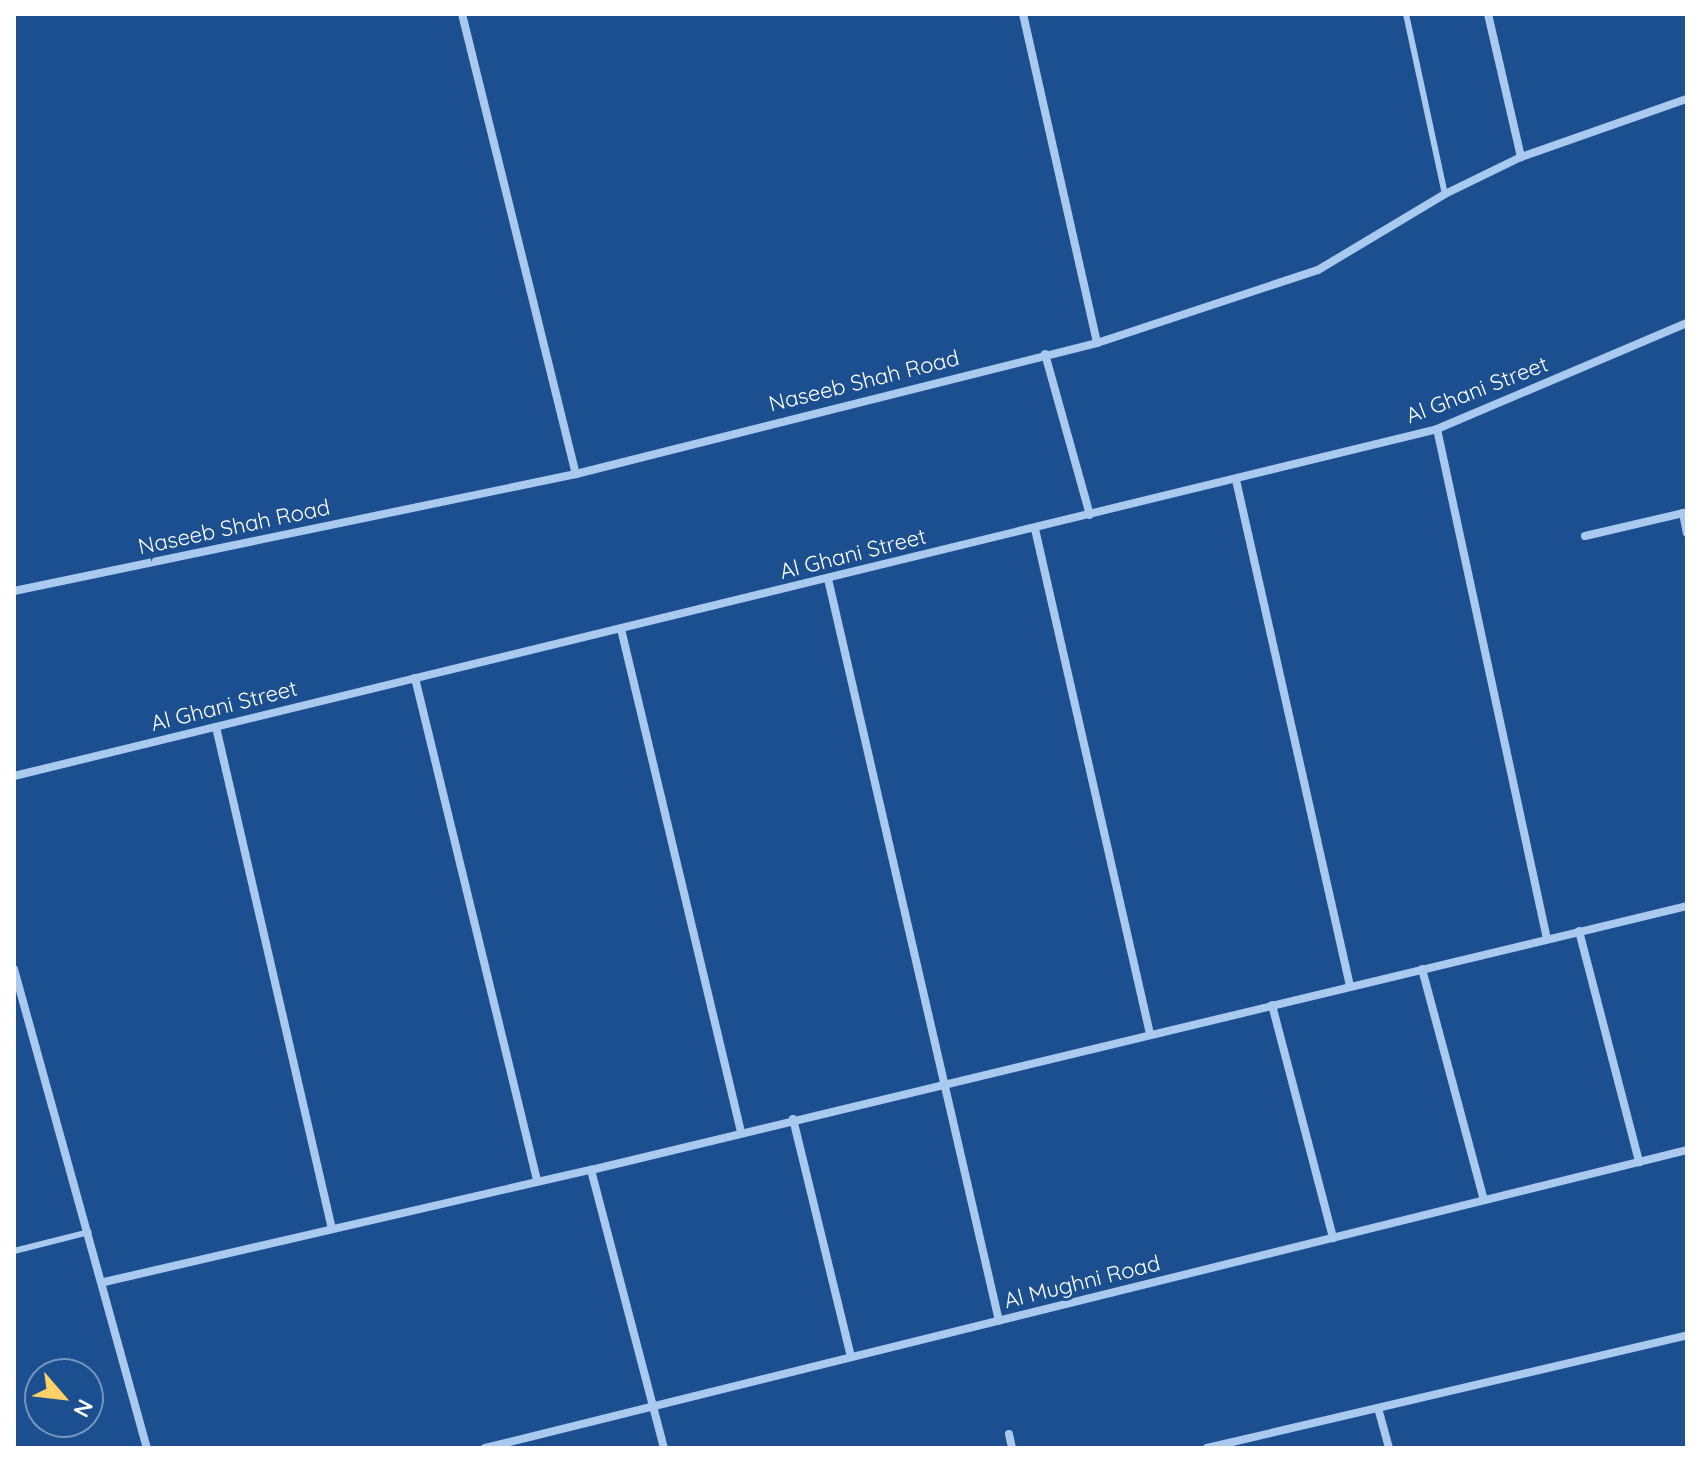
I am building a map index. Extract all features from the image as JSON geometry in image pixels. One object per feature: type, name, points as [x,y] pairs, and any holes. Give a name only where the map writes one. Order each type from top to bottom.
[{"type":"street","points":[[462,14],[576,474]]},
{"type":"street","points":[[1023,14],[1097,343]]},
{"type":"street","points":[[1488,14],[1521,157]]},
{"type":"street","name":"Naseeb Shah Road","points":[[14,591],[576,474],[1097,343],[1318,270],[1445,194],[1521,157],[1687,99]]},
{"type":"street","name":"Al Ghani Street","points":[[14,776],[1437,429],[1687,323]]},
{"type":"street","points":[[1045,354],[1090,515]]},
{"type":"street","points":[[1437,429],[1547,939]]},
{"type":"street","points":[[1236,480],[1350,986]]},
{"type":"street","points":[[1585,536],[1685,513],[1687,533]]},
{"type":"street","points":[[1035,529],[1150,1034]]},
{"type":"street","points":[[828,579],[941,1084],[999,1321]]},
{"type":"street","points":[[621,629],[741,1132]]},
{"type":"street","points":[[415,678],[537,1180]]},
{"type":"street","points":[[216,727],[332,1229]]},
{"type":"street","points":[[104,1282],[591,1170],[1687,906]]},
{"type":"street","points":[[1579,931],[1639,1162]]},
{"type":"street","points":[[14,969],[104,1282],[147,1448]]},
{"type":"street","points":[[1422,969],[1484,1200]]},
{"type":"street","points":[[1272,1005],[1333,1238]]},
{"type":"street","points":[[793,1119],[851,1357]]},
{"type":"street","name":"Al Mughni Road","points":[[485,1448],[655,1409],[851,1357],[1687,1150]]},
{"type":"street","points":[[591,1170],[664,1448]]},
{"type":"street","points":[[1207,1448],[1687,1335]]},
{"type":"street","points":[[1378,1408],[1389,1448]]},
{"type":"street","points":[[1009,1434],[1012,1448]]},
{"type":"lane","points":[[1406,14],[1445,194]]},
{"type":"lane","points":[[14,1251],[89,1232]]}]
